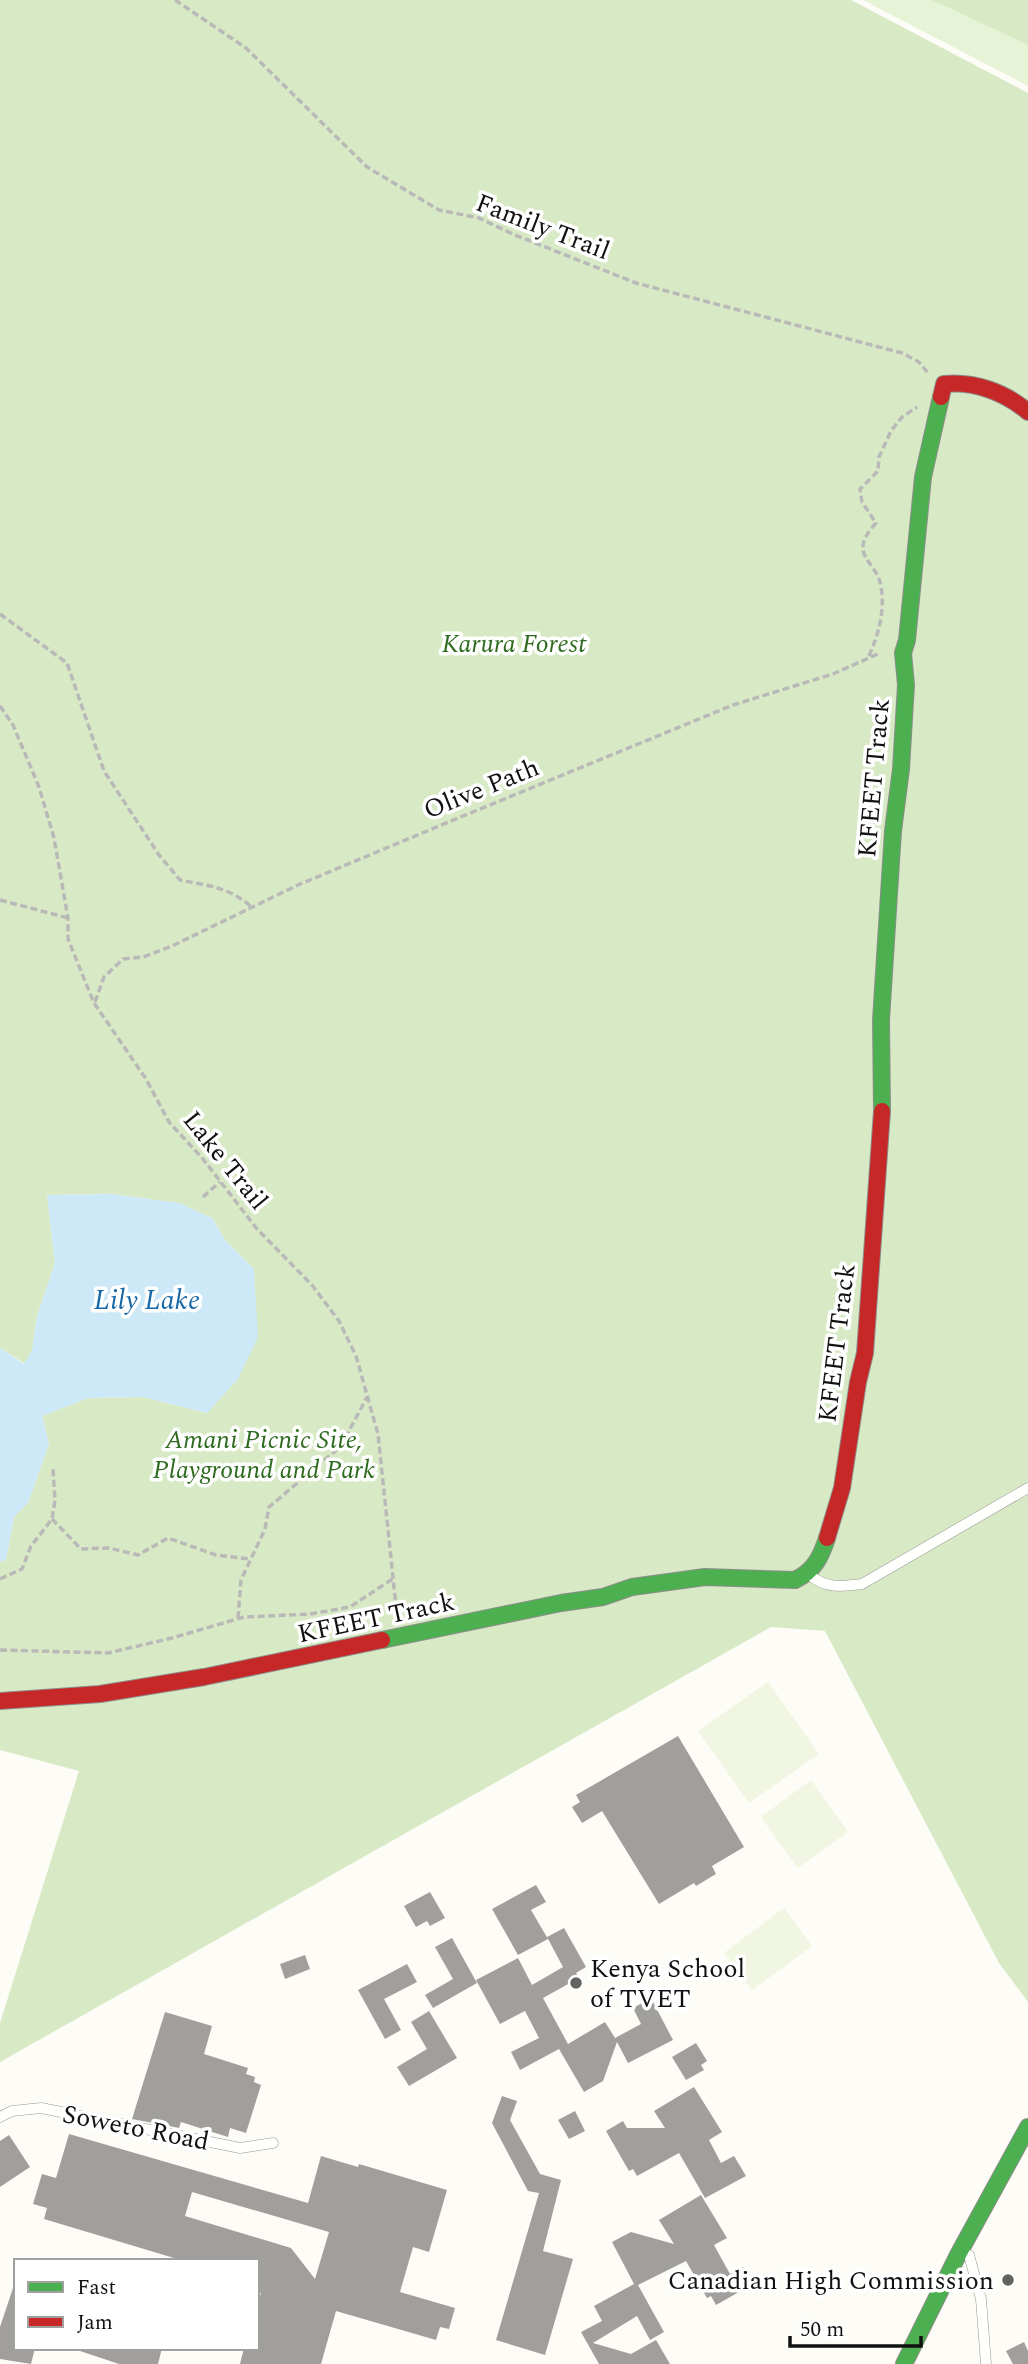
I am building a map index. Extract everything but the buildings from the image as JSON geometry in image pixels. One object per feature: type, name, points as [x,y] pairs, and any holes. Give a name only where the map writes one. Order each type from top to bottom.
[{"type":"street","points":[[953,383],[984,388],[1022,406],[1028,412]]},
{"type":"street","name":"KFEET Track","points":[[0,1701],[100,1694],[191,1679],[561,1603],[603,1597],[632,1587],[705,1577],[795,1580],[808,1574],[821,1556],[842,1488],[865,1353],[882,1108],[882,1006],[906,685],[903,653],[907,640],[923,477],[944,384],[953,383]]},
{"type":"street","points":[[904,2364],[959,2253],[1028,2127]]},
{"type":"street","points":[[916,2364],[969,2255],[1028,2146]]},
{"type":"lane","points":[[808,1574],[822,1585],[836,1587],[862,1584],[1028,1488]]},
{"type":"lane","name":"Soweto Road","points":[[0,2117],[23,2108],[41,2108],[240,2148],[273,2143]]},
{"type":"lane","points":[[969,2255],[981,2300],[986,2364]]},
{"type":"path","name":"Family Trail","points":[[174,0],[246,48],[367,167],[439,210],[479,218],[636,283],[902,354],[919,362],[933,378],[953,383]]},
{"type":"path","points":[[869,658],[884,611],[881,582],[863,553],[865,535],[876,523],[862,502],[860,489],[878,471],[879,457],[884,445],[902,417],[925,402]]},
{"type":"path","points":[[0,614],[67,663],[104,771],[159,855],[180,880],[217,886],[239,896],[252,908]]},
{"type":"path","name":"Olive Path","points":[[94,1003],[104,977],[123,959],[143,957],[172,946],[298,885],[733,705],[833,674],[907,640]]},
{"type":"path","name":"Lake Trail","points":[[0,706],[13,725],[39,787],[54,838],[68,918],[68,939],[94,1003],[146,1079],[169,1122],[257,1229],[312,1285],[339,1321],[356,1356],[378,1434],[399,1636]]},
{"type":"path","points":[[0,900],[68,918]]},
{"type":"path","points":[[203,1197],[220,1182]]},
{"type":"path","points":[[238,1618],[241,1580],[265,1529],[269,1507],[341,1446],[368,1395]]},
{"type":"path","points":[[0,1578],[22,1569],[31,1546],[52,1519],[55,1500],[53,1469]]},
{"type":"path","points":[[52,1519],[81,1549],[109,1548],[138,1555],[168,1538],[216,1555],[250,1559]]},
{"type":"path","points":[[0,1650],[108,1653],[173,1638],[238,1618],[310,1614],[350,1607],[394,1578]]},
{"type":"green space","name":"Karura Forest","points":[[0,0],[851,0],[1028,93],[1028,2002],[999,1963],[825,1631],[771,1627],[0,2062],[0,2023],[79,1771],[0,1750],[0,1562],[6,1560],[14,1517],[28,1503],[49,1444],[42,1416],[88,1398],[143,1397],[207,1413],[254,1269],[225,1240],[212,1218],[179,1203],[110,1194],[47,1195],[55,1263],[37,1316],[32,1351],[25,1364],[0,1348]]},
{"type":"green space","points":[[863,0],[1028,0],[1028,86]]},
{"type":"green space","points":[[932,0],[1028,0],[1028,45]]},
{"type":"green space","points":[[768,1682],[819,1754],[749,1803],[698,1731]]},
{"type":"green space","points":[[811,1780],[848,1832],[798,1868],[761,1817]]},
{"type":"green space","points":[[784,1908],[812,1946],[752,1990],[724,1953]]},
{"type":"water","name":"Lily Lake","points":[[110,1194],[179,1203],[212,1218],[225,1240],[254,1269],[258,1337],[238,1379],[207,1413],[143,1397],[88,1398],[42,1416],[49,1444],[28,1503],[14,1517],[6,1560],[0,1562],[0,1348],[24,1364],[32,1351],[37,1316],[55,1263],[47,1195]]},
{"type":"traffic: fast","points":[[882,1111],[881,1020],[893,831],[901,769],[906,685],[903,653],[907,640],[923,477],[941,397]]},
{"type":"traffic: fast","points":[[382,1640],[561,1603],[603,1597],[632,1587],[705,1577],[795,1580],[816,1563],[827,1538]]},
{"type":"traffic: fast","points":[[904,2364],[959,2253],[1028,2127]]},
{"type":"traffic: jam","points":[[941,397],[944,384],[967,384],[989,389],[1028,412]]},
{"type":"traffic: jam","points":[[827,1538],[842,1488],[865,1353],[882,1111]]},
{"type":"traffic: jam","points":[[0,1701],[100,1694],[204,1677],[382,1640]]},
{"type":"place","name":"Kenya School of TVET","points":[[576,1983]]},
{"type":"place","name":"Canadian High Commission","points":[[1008,2280]]},
{"type":"park label","name":"Amani Picnic Site, Playground and Park","points":[[264,1454]]}]
